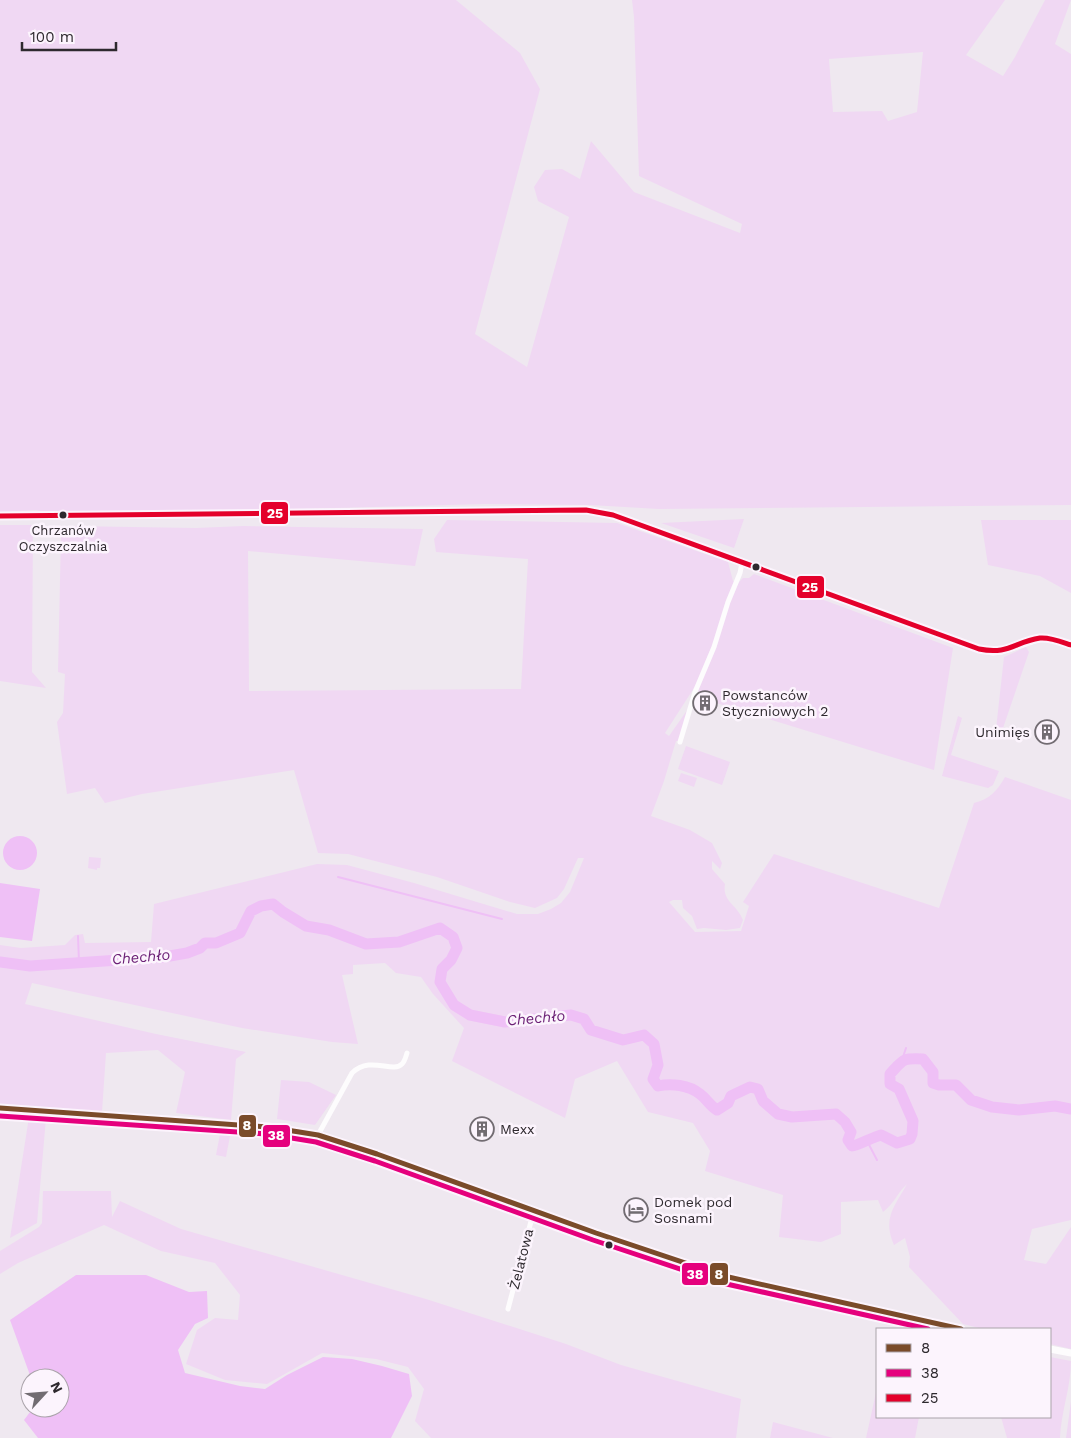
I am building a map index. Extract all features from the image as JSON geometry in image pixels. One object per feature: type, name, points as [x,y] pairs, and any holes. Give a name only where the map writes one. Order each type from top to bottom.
[{"type":"street","points":[[0,516],[586,510],[613,514],[979,649],[993,652],[1002,651],[1041,638],[1071,645]]},
{"type":"street","points":[[680,742],[742,563]]},
{"type":"street","points":[[318,1135],[352,1074],[358,1068],[369,1064],[392,1067],[401,1066],[407,1052]]},
{"type":"street","points":[[0,1108],[268,1127],[318,1135],[738,1280],[956,1328]]},
{"type":"street","name":"Żelatowa","points":[[508,1308],[534,1210]]},
{"type":"street","points":[[1051,1349],[1071,1353]]},
{"type":"shaded area","points":[[0,0],[456,0],[520,53],[540,89],[475,334],[527,367],[569,217],[538,201],[534,187],[545,170],[562,169],[580,179],[591,141],[634,192],[740,233],[742,224],[639,176],[632,0],[1005,0],[966,55],[1003,76],[1045,0],[1071,0],[1055,44],[1071,54],[1071,505],[659,509],[590,505],[486,504],[260,510],[49,513],[36,510],[0,512]],"holes":[[[923,52],[917,112],[888,121],[882,111],[833,112],[829,59]]]},
{"type":"shaded area","points":[[744,519],[734,548],[661,523]]},
{"type":"shaded area","points":[[447,520],[617,523],[728,562],[733,581],[738,583],[743,578],[749,578],[754,574],[953,648],[934,770],[710,701],[694,688],[665,733],[669,736],[688,709],[679,741],[676,741],[651,816],[690,830],[712,843],[722,863],[720,869],[712,861],[712,869],[725,884],[728,899],[743,920],[740,928],[726,930],[697,929],[692,916],[683,908],[682,900],[669,902],[695,932],[741,931],[749,906],[743,902],[774,854],[939,908],[974,803],[992,794],[1005,777],[1071,800],[1071,1220],[1032,1229],[1024,1260],[1046,1264],[1071,1227],[1071,1349],[1051,1344],[1051,1328],[979,1328],[963,1324],[909,1267],[910,1257],[905,1238],[894,1245],[889,1227],[890,1220],[894,1206],[907,1184],[883,1212],[878,1200],[841,1202],[841,1234],[821,1242],[779,1237],[783,1195],[705,1171],[710,1151],[693,1123],[648,1112],[617,1061],[575,1079],[565,1118],[452,1061],[464,1028],[433,994],[421,977],[396,973],[385,963],[353,965],[353,974],[342,975],[358,1044],[332,1042],[242,1028],[32,983],[25,1004],[156,1034],[246,1052],[236,1059],[231,1120],[176,1113],[185,1072],[158,1050],[106,1053],[102,1112],[0,1105],[0,966],[34,968],[66,966],[66,960],[29,963],[0,959],[0,945],[21,948],[65,945],[75,935],[83,934],[85,943],[151,942],[154,904],[317,864],[347,865],[517,914],[538,914],[551,909],[561,903],[570,892],[584,858],[578,858],[564,889],[557,898],[535,908],[510,902],[437,877],[348,854],[318,853],[294,770],[142,794],[105,803],[95,788],[67,794],[57,722],[63,713],[65,674],[58,672],[61,534],[69,526],[423,529],[415,566],[248,551],[249,691],[521,689],[528,559],[436,552],[434,539]]},
{"type":"shaded area","points":[[981,520],[1071,520],[1071,593],[1040,576],[988,565]]},
{"type":"shaded area","points":[[0,525],[33,525],[32,672],[46,688],[0,681]]},
{"type":"shaded area","points":[[1026,647],[1029,652],[1002,731],[996,729],[1004,657]]},
{"type":"shaded area","points":[[958,716],[962,718],[951,755],[999,771],[993,785],[988,788],[942,776]]},
{"type":"shaded area","points":[[686,746],[730,762],[722,785],[678,769]]},
{"type":"shaded area","points":[[681,773],[697,778],[694,787],[678,781]]},
{"type":"shaded area","points":[[20,836],[27,837],[32,841],[36,846],[36,860],[32,865],[27,869],[20,870],[13,869],[8,865],[4,860],[3,853],[4,846],[8,841],[13,837]]},
{"type":"shaded area","points":[[89,857],[101,858],[100,868],[97,868],[97,870],[88,868]]},
{"type":"shaded area","points":[[0,883],[40,889],[32,941],[0,937]]},
{"type":"shaded area","points":[[281,1080],[309,1082],[336,1095],[315,1125],[277,1119]]},
{"type":"shaded area","points":[[29,1117],[46,1118],[37,1223],[10,1238]]},
{"type":"shaded area","points":[[220,1134],[230,1136],[226,1157],[216,1155]]},
{"type":"shaded area","points":[[43,1191],[111,1191],[112,1217],[120,1201],[181,1229],[426,1299],[566,1344],[621,1365],[741,1399],[736,1438],[431,1438],[415,1421],[424,1389],[408,1367],[376,1359],[322,1353],[267,1384],[225,1380],[186,1364],[197,1330],[215,1318],[238,1320],[240,1295],[215,1263],[161,1251],[104,1225],[18,1263],[0,1274],[0,1251],[39,1227],[42,1223]]},
{"type":"shaded area","points":[[76,1275],[146,1275],[189,1292],[207,1291],[208,1318],[195,1324],[178,1350],[185,1373],[240,1386],[265,1389],[287,1375],[323,1357],[352,1359],[409,1374],[412,1396],[391,1438],[38,1438],[24,1420],[26,1418],[70,1418],[70,1368],[27,1368],[10,1320]]},
{"type":"shaded area","points":[[1051,1357],[1071,1361],[1060,1438],[1007,1438],[1001,1418],[1051,1418]]},
{"type":"shaded area","points":[[876,1393],[876,1418],[919,1418],[915,1438],[866,1438]]},
{"type":"shaded area","points":[[1071,1401],[1071,1438],[1066,1438]]},
{"type":"shaded area","points":[[773,1422],[833,1438],[770,1438]]},
{"type":"waterway","points":[[338,877],[502,919]]},
{"type":"waterway","name":"Chechło","points":[[0,962],[30,966],[164,957],[187,953],[200,948],[205,943],[216,943],[240,933],[251,911],[261,906],[273,904],[306,926],[329,930],[366,944],[399,942],[440,928],[453,937],[457,948],[451,960],[442,969],[440,982],[454,1005],[470,1015],[505,1022],[571,1015],[584,1019],[591,1030],[623,1040],[644,1035],[654,1044],[658,1065],[653,1079],[658,1086],[674,1085],[696,1091],[717,1110],[728,1103],[731,1096],[750,1087],[758,1089],[763,1101],[778,1114],[792,1117],[836,1114],[845,1122],[851,1132],[848,1140],[852,1146],[881,1135],[897,1143],[910,1139],[913,1121],[899,1089],[890,1084],[890,1074],[901,1062],[907,1059],[923,1059],[933,1072],[933,1083],[956,1085],[971,1100],[992,1107],[1019,1110],[1055,1106],[1071,1109]]},
{"type":"waterway","points":[[78,936],[79,962]]},
{"type":"waterway","points":[[902,1060],[906,1048]]},
{"type":"waterway","points":[[866,1139],[877,1160]]},
{"type":"transit line","name":"25","points":[[0,516],[586,510],[613,515],[979,649],[1005,649],[1040,638],[1052,639],[1071,645]]},
{"type":"transit line","name":"8","points":[[0,1108],[268,1127],[318,1135],[724,1276],[957,1328]]},
{"type":"transit line","name":"38","points":[[0,1116],[267,1134],[316,1142],[375,1161],[593,1240],[722,1283],[924,1328]]},
{"type":"place","name":"Chrzanów Oczyszczalnia","points":[[63,515]]},
{"type":"place","name":"Powstanców Styczniowych 2","points":[[705,703]]},
{"type":"place","name":"Unimięs","points":[[1047,732]]},
{"type":"place","name":"Mexx","points":[[482,1129]]},
{"type":"place","name":"Domek pod Sosnami","points":[[636,1210]]}]
